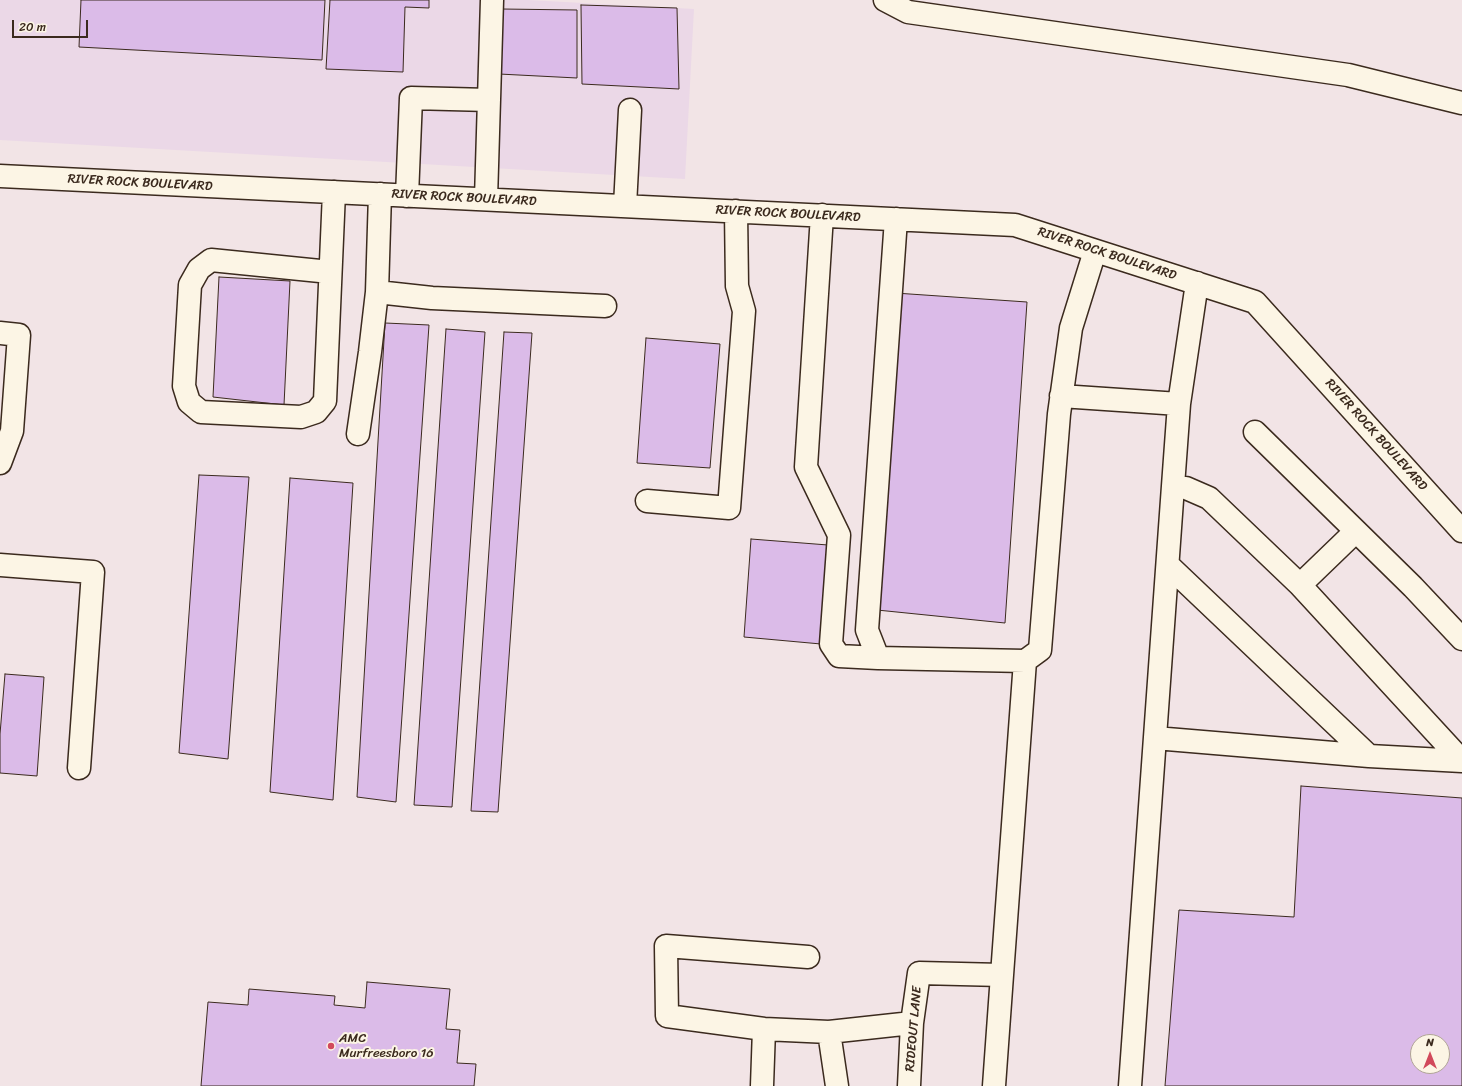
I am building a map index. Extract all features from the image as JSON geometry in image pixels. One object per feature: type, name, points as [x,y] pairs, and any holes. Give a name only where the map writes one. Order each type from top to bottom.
[{"type":"main road","points":[[486,199],[492,0]]},
{"type":"main road","points":[[885,0],[908,12],[1348,75],[1462,103]]},
{"type":"main road","points":[[407,196],[411,98],[490,100]]},
{"type":"main road","points":[[625,206],[630,110]]},
{"type":"main road","name":"RIVER ROCK BOULEVARD","points":[[0,176],[1015,225],[1255,302],[1462,531]]},
{"type":"main road","points":[[330,272],[211,260],[199,269],[190,285],[184,386],[189,402],[201,412],[301,418],[316,412],[325,401],[334,192]]},
{"type":"main road","points":[[358,434],[377,292],[380,194]]},
{"type":"main road","points":[[647,501],[729,508],[744,311],[737,286],[736,211]]},
{"type":"main road","points":[[822,216],[806,467],[839,535],[831,644],[839,656],[1025,661],[1040,650],[1061,396],[1071,328],[1096,250]]},
{"type":"main road","points":[[878,658],[867,630],[896,219]]},
{"type":"main road","points":[[1130,1086],[1179,404],[1197,283]]},
{"type":"main road","points":[[377,292],[432,298],[605,306]]},
{"type":"main road","points":[[0,333],[19,335],[12,431],[0,463]]},
{"type":"main road","points":[[1061,396],[1179,404]]},
{"type":"main road","points":[[1255,432],[1414,587],[1462,639]]},
{"type":"main road","points":[[1173,486],[1186,488],[1209,498],[1300,585],[1462,761]]},
{"type":"main road","points":[[1300,585],[1356,531]]},
{"type":"main road","points":[[0,565],[93,572],[79,768]]},
{"type":"main road","points":[[1168,565],[1369,756]]},
{"type":"main road","points":[[994,1086],[1025,661]]},
{"type":"main road","points":[[1155,738],[1369,756],[1462,761]]},
{"type":"main road","points":[[808,957],[666,946],[667,1016],[764,1029],[829,1032],[912,1023]]},
{"type":"main road","name":"RIDEOUT LANE","points":[[909,1086],[912,1023],[919,973],[1002,975]]},
{"type":"main road","points":[[762,1086],[764,1029]]},
{"type":"main road","points":[[829,1032],[837,1086]]},
{"type":"shaded area","points":[[0,0],[528,0],[694,9],[685,179],[0,140]]},
{"type":"building","points":[[81,0],[325,0],[322,60],[79,47]]},
{"type":"building","points":[[330,0],[429,0],[429,8],[405,7],[403,72],[326,69]]},
{"type":"building","points":[[581,5],[677,8],[679,89],[582,84]]},
{"type":"building","points":[[501,9],[577,10],[577,78],[499,74]]},
{"type":"building","points":[[219,277],[290,281],[284,405],[213,397]]},
{"type":"building","points":[[895,293],[1027,302],[1005,623],[877,610]]},
{"type":"building","points":[[385,323],[429,325],[396,802],[357,797]]},
{"type":"building","points":[[446,329],[485,332],[452,807],[414,805]]},
{"type":"building","points":[[504,332],[532,333],[498,812],[471,811]]},
{"type":"building","points":[[646,338],[720,344],[710,468],[637,463]]},
{"type":"building","points":[[199,475],[249,477],[228,759],[179,753]]},
{"type":"building","points":[[290,478],[353,483],[333,800],[270,792]]},
{"type":"building","points":[[751,539],[828,545],[821,644],[744,637]]},
{"type":"building","points":[[5,674],[44,677],[37,776],[0,773],[0,734]]},
{"type":"building","points":[[1301,786],[1462,798],[1462,1086],[1165,1086],[1179,910],[1294,917]]},
{"type":"building","name":"AMC Murfreesboro 16","points":[[367,982],[450,989],[446,1029],[460,1030],[457,1063],[476,1064],[474,1086],[201,1086],[208,1002],[248,1005],[249,989],[335,996],[334,1005],[365,1008]]},
{"type":"place","name":"AMC Murfreesboro 16","points":[[331,1046]]}]
